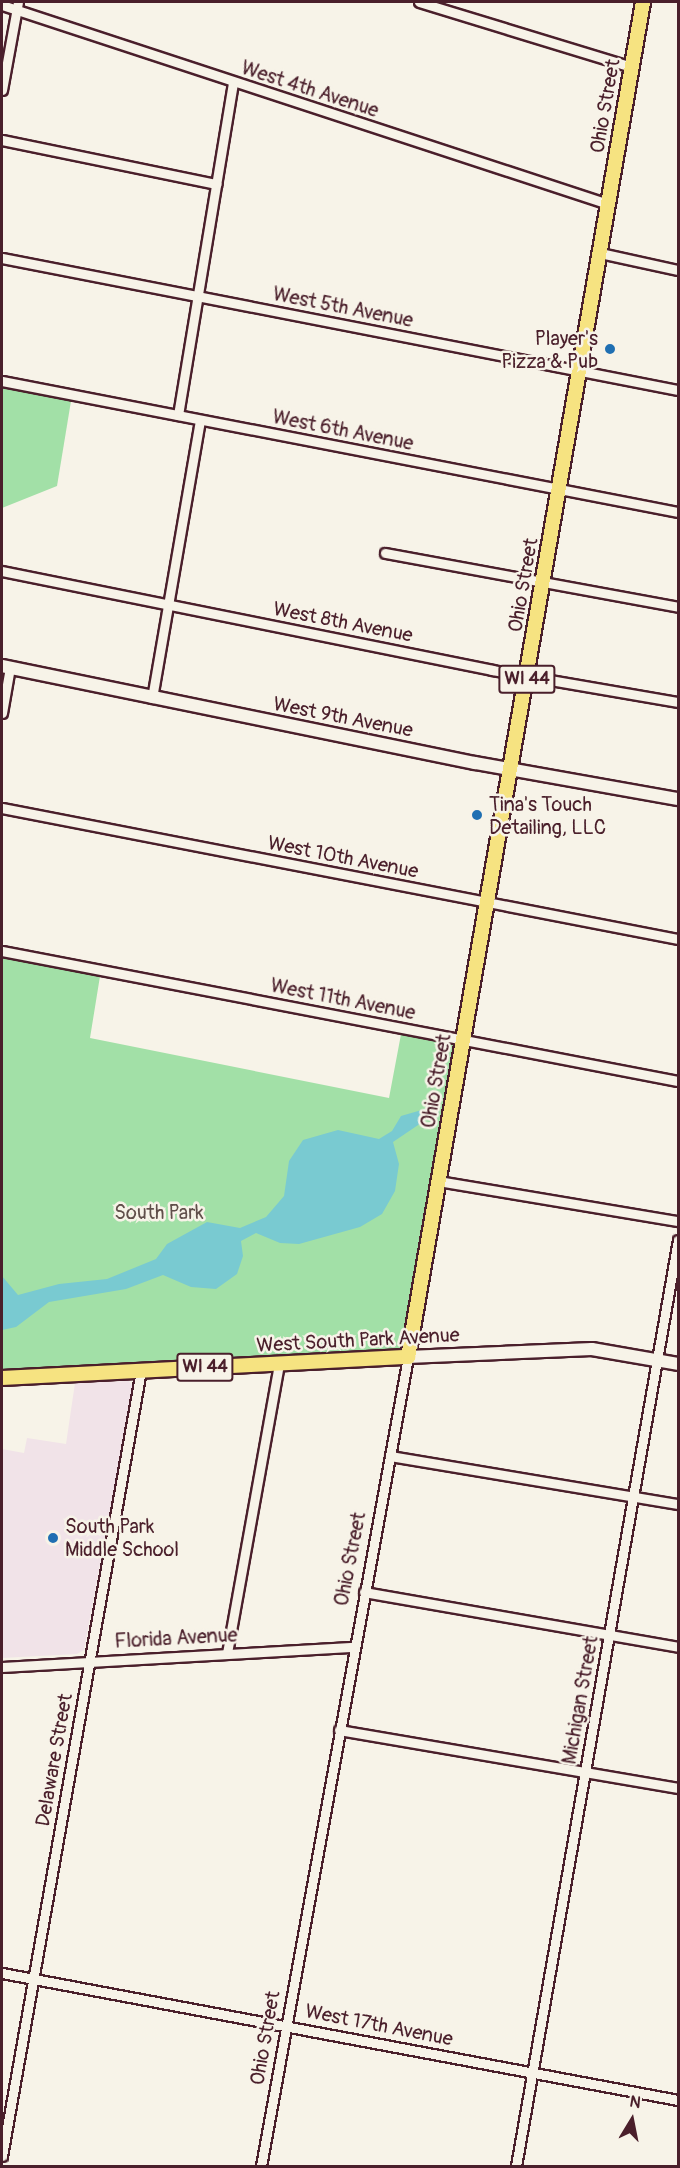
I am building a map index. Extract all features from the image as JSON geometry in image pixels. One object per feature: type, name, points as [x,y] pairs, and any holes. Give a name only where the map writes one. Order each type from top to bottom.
[{"type":"main road","name":"Ohio Street","points":[[408,1357],[512,770],[643,2]]},
{"type":"main road","name":"West 9th Avenue","points":[[6,667],[512,770],[678,799]]},
{"type":"main road","name":"West South Park Avenue","points":[[2,1377],[592,1349],[678,1364]]},
{"type":"street","points":[[419,2],[631,67]]},
{"type":"street","name":"West 4th Avenue","points":[[2,5],[17,6],[233,83],[608,204]]},
{"type":"street","points":[[2,90],[17,6]]},
{"type":"street","points":[[178,415],[233,83]]},
{"type":"street","points":[[2,140],[217,184]]},
{"type":"street","points":[[600,253],[678,270]]},
{"type":"street","name":"West 5th Avenue","points":[[2,258],[580,373],[678,390]]},
{"type":"street","name":"West 6th Avenue","points":[[2,381],[559,491],[678,512]]},
{"type":"street","points":[[152,698],[200,420]]},
{"type":"street","points":[[385,553],[678,607]]},
{"type":"street","name":"West 8th Avenue","points":[[2,571],[528,676],[678,702]]},
{"type":"street","points":[[2,713],[6,667]]},
{"type":"street","name":"West 10th Avenue","points":[[2,808],[678,939]]},
{"type":"street","name":"West 11th Avenue","points":[[2,951],[678,1081]]},
{"type":"street","points":[[438,1181],[678,1221]]},
{"type":"street","name":"Michigan Street","points":[[516,2166],[678,1240]]},
{"type":"street","name":"Ohio Street","points":[[261,2166],[408,1357]]},
{"type":"street","points":[[227,1653],[279,1363]]},
{"type":"street","name":"Delaware Street","points":[[2,2156],[141,1370]]},
{"type":"street","points":[[390,1456],[678,1504]]},
{"type":"street","points":[[364,1592],[678,1647]]},
{"type":"street","name":"Florida Avenue","points":[[2,1667],[354,1647]]},
{"type":"street","points":[[339,1730],[678,1788]]},
{"type":"street","name":"West 17th Avenue","points":[[2,1973],[678,2100]]},
{"type":"shaded area","name":"South Park Middle School","points":[[129,1381],[133,1387],[84,1650],[77,1654],[2,1658],[2,1449],[24,1453],[27,1438],[66,1444],[75,1383]]},
{"type":"green space","points":[[2,381],[72,395],[57,486],[2,508]]},
{"type":"green space","name":"South Park","points":[[2,951],[101,970],[90,1038],[389,1098],[402,1029],[463,1041],[407,1357],[2,1378]]},
{"type":"water","points":[[432,1107],[439,1109],[438,1117],[427,1119],[393,1142],[399,1164],[395,1191],[382,1214],[360,1227],[299,1244],[280,1243],[256,1233],[241,1241],[243,1256],[237,1274],[216,1289],[191,1287],[163,1275],[126,1289],[49,1302],[16,1327],[2,1330],[2,1276],[18,1295],[59,1284],[107,1279],[156,1259],[167,1244],[207,1222],[240,1228],[266,1217],[284,1196],[289,1161],[303,1140],[338,1130],[379,1139],[392,1131],[401,1116]]},
{"type":"place","name":"Player's Pizza & Pub","points":[[610,349]]},
{"type":"place","name":"Tina's Touch Detailing, LLC","points":[[477,815]]},
{"type":"place","name":"South Park Middle School","points":[[53,1538]]}]
